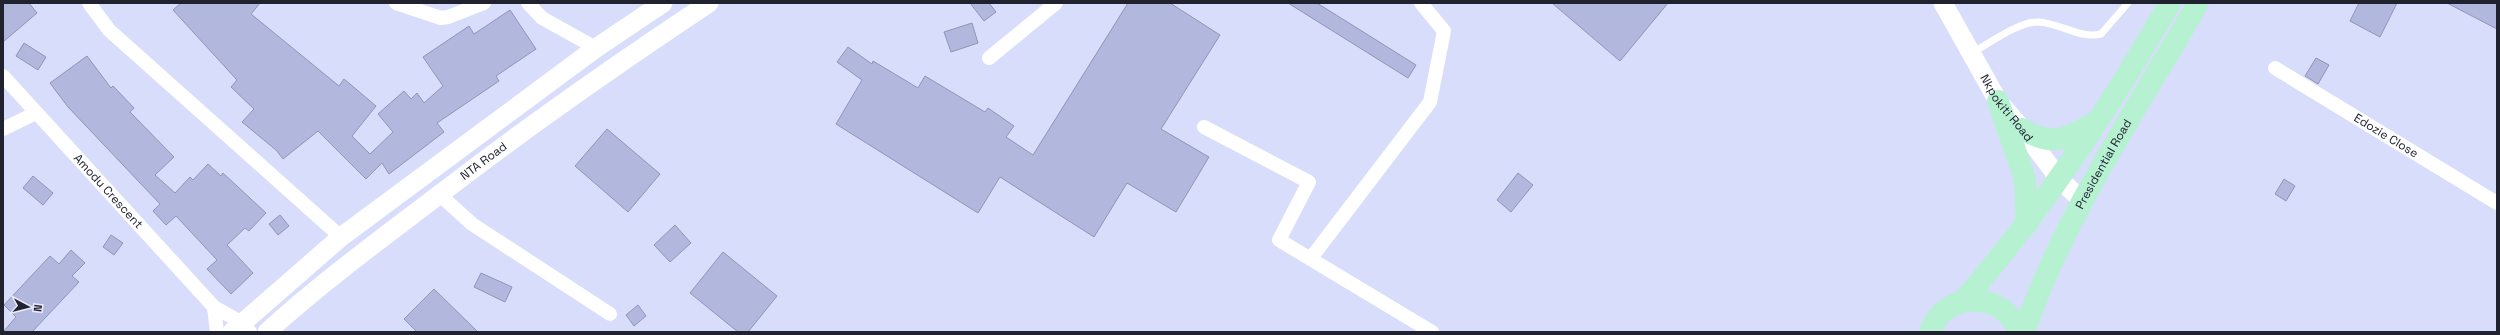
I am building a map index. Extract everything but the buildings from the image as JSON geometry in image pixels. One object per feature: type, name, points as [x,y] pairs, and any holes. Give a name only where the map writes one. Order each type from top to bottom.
[{"type":"main road","name":"NTA Road","points":[[241,329],[340,237],[596,48],[663,3]]},
{"type":"main road","name":"NTA Road","points":[[267,332],[309,294],[485,159],[709,3]]},
{"type":"main road","name":"Nkpokiti Road","points":[[1943,3],[1998,101],[2022,129],[2060,180],[2084,202]]},
{"type":"main road","points":[[1963,301],[2027,224],[2060,180],[2095,123],[2131,69],[2170,3]]},
{"type":"main road","name":"Presidential Road","points":[[2024,332],[2034,302],[2100,169],[2198,3]]},
{"type":"main road","points":[[1998,101],[2025,179],[2027,224]]},
{"type":"main road","points":[[2022,129],[2037,138],[2058,140],[2095,123]]},
{"type":"main road","points":[[1930,332],[1940,315],[1950,306],[1963,301],[1978,300],[1993,303],[2006,312],[2016,324],[2019,332]]},
{"type":"street","points":[[89,3],[109,30],[340,237]]},
{"type":"street","points":[[396,3],[441,18],[448,17],[484,3]]},
{"type":"street","points":[[528,3],[542,18],[596,48]]},
{"type":"street","points":[[989,58],[1056,3]]},
{"type":"street","points":[[1311,258],[1430,102],[1444,31],[1421,3]]},
{"type":"street","name":"Edozie Close","points":[[2275,68],[2497,203]]},
{"type":"street","name":"Amodu Crescent","points":[[3,76],[214,307],[241,329]]},
{"type":"street","points":[[3,129],[36,113]]},
{"type":"street","points":[[1204,126],[1309,182],[1279,240],[1432,332]]},
{"type":"street","points":[[439,194],[472,224],[610,314]]},
{"type":"street","points":[[214,307],[217,332]]},
{"type":"lane","points":[[1972,54],[2024,25],[2037,22],[2059,26],[2085,35],[2101,34],[2128,3]]}]
